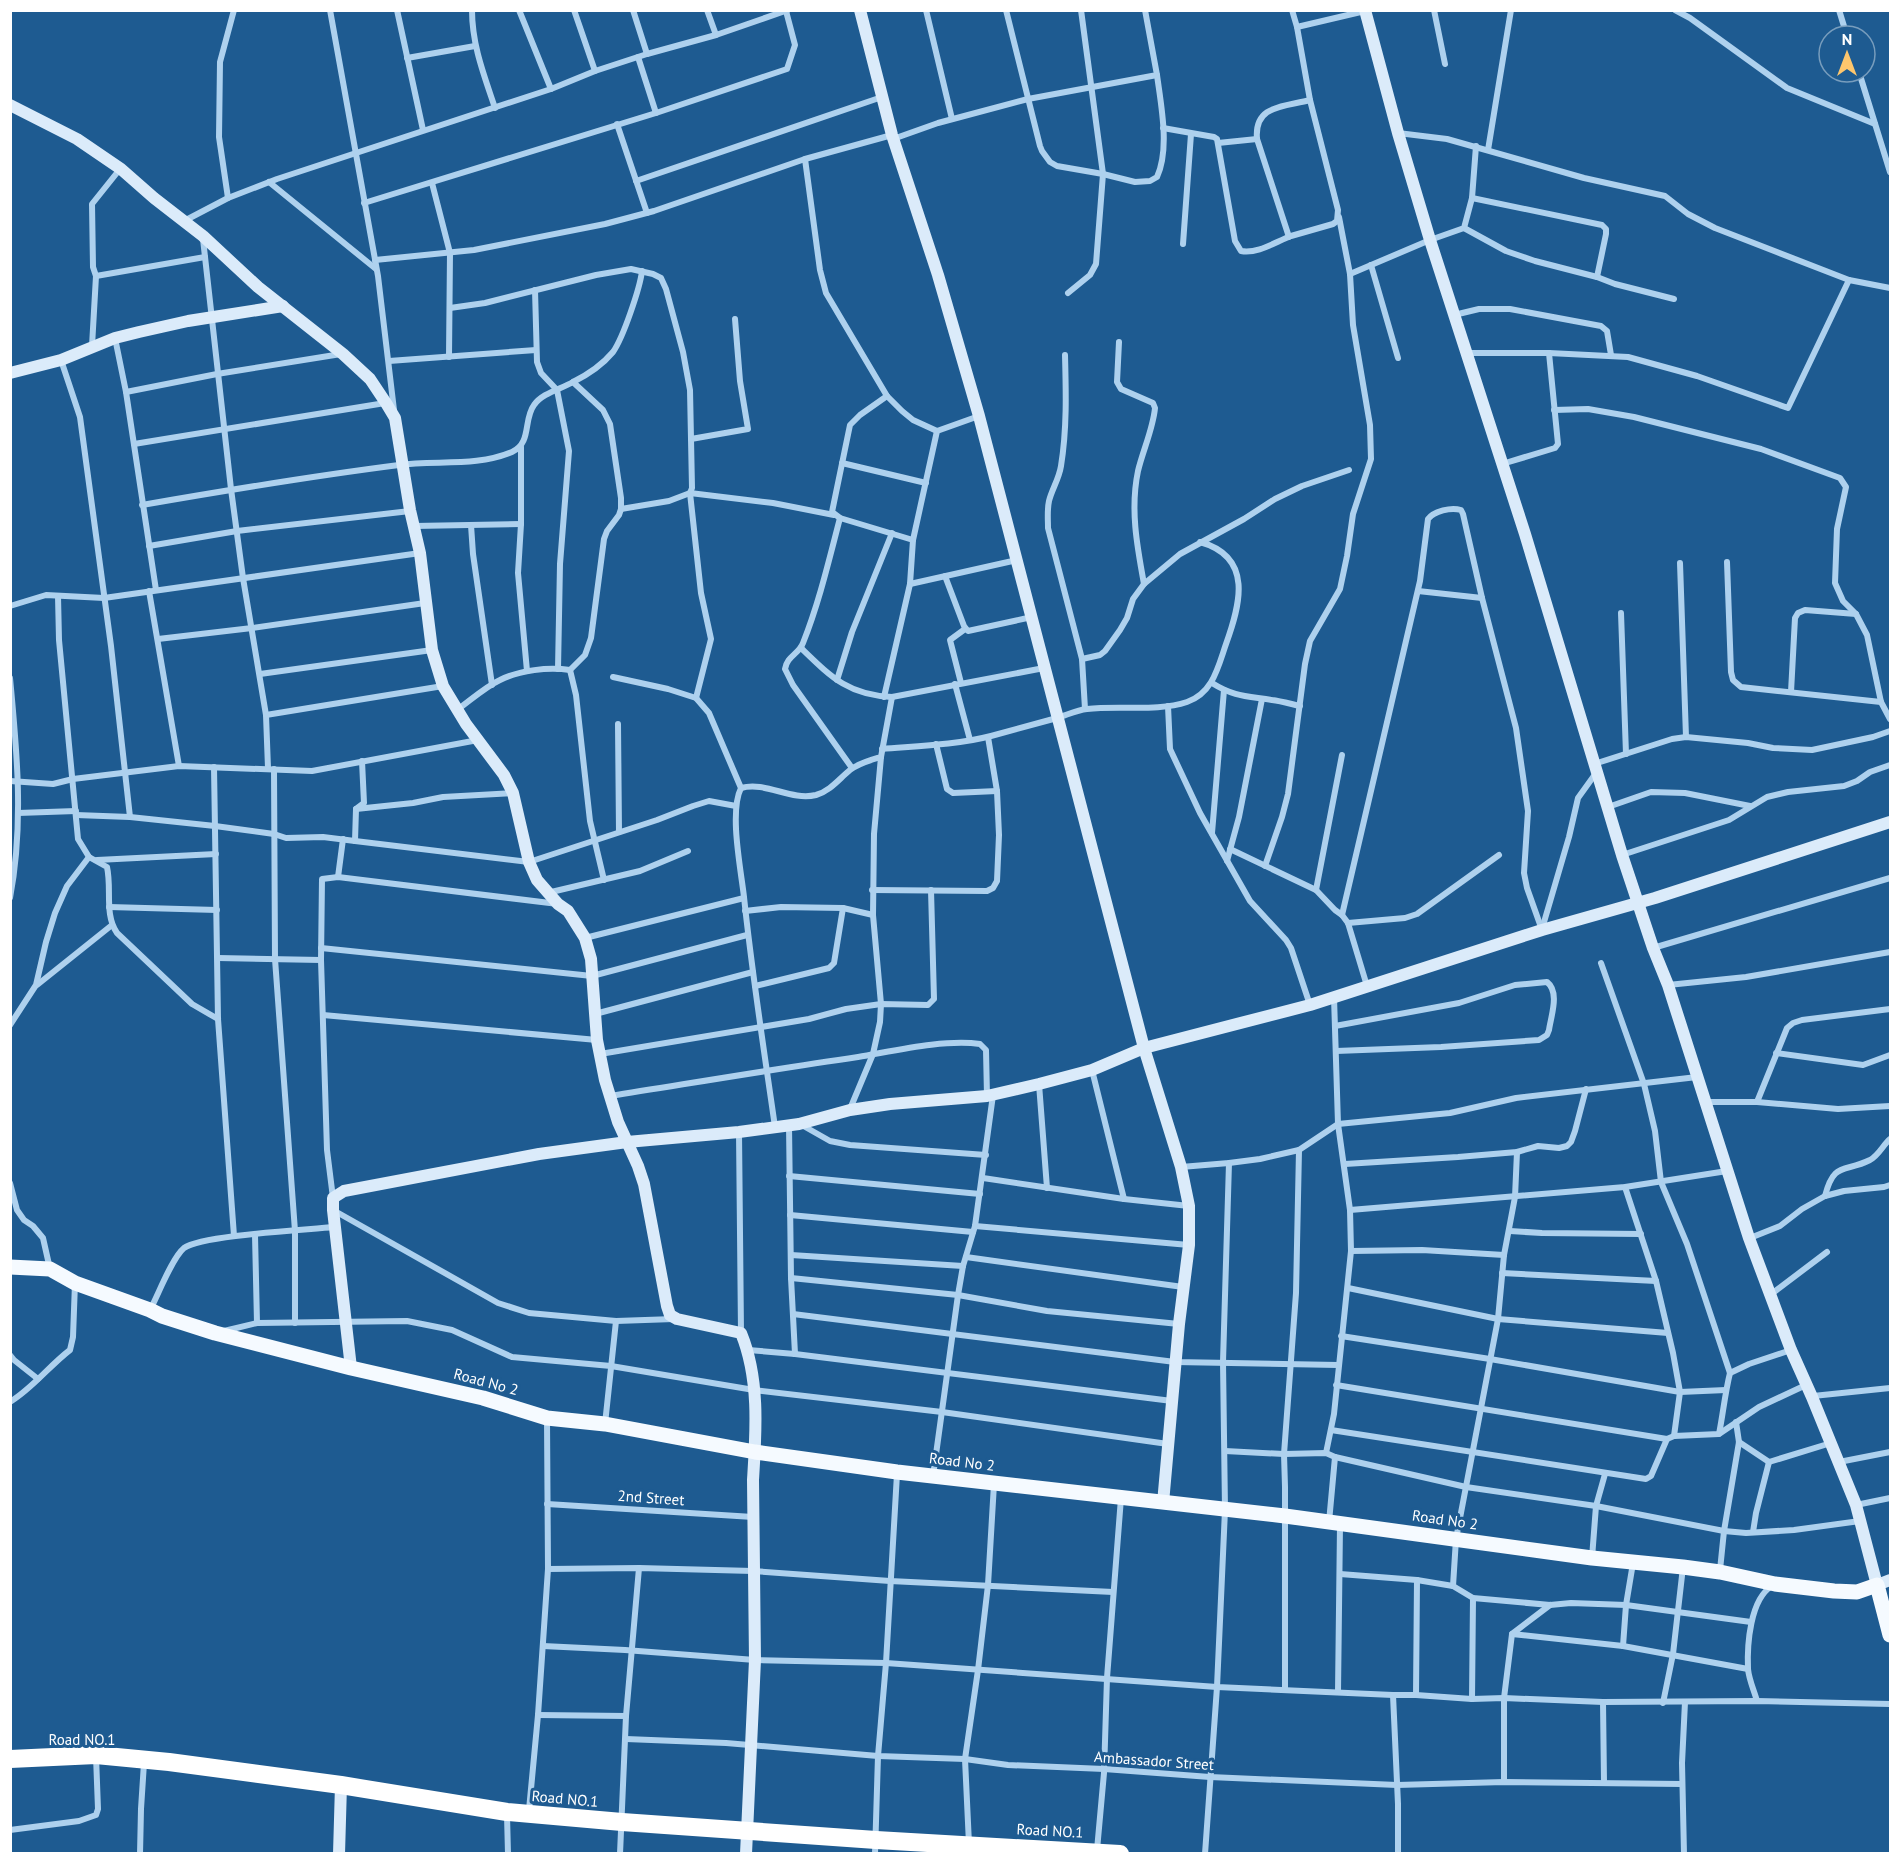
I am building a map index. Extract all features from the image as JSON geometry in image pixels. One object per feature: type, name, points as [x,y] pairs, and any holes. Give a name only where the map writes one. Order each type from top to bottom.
[{"type":"highway","name":"Road NO.1","points":[[10,1759],[96,1755],[341,1785],[507,1812],[747,1830],[875,1847],[1120,1854]]},
{"type":"main road","name":"Road No 2","points":[[10,1267],[50,1269],[75,1283],[214,1333],[351,1368],[483,1398],[547,1418],[605,1424],[755,1452],[897,1472],[1286,1516],[1592,1558],[1720,1572],[1775,1584],[1857,1592],[1884,1583]]},
{"type":"main road","points":[[1884,1583],[1890,1635]]},
{"type":"street","points":[[228,198],[219,137],[220,62],[234,10]]},
{"type":"street","points":[[330,10],[375,260],[395,418],[410,510],[420,553],[432,650],[443,686],[504,775],[513,793],[529,862],[537,880],[547,893],[568,911],[585,938],[591,959],[597,1040],[610,1096],[644,1184],[667,1306],[670,1315],[677,1319]]},
{"type":"street","points":[[397,10],[423,130]]},
{"type":"street","points":[[472,10],[475,45],[495,108]]},
{"type":"street","points":[[519,10],[551,89]]},
{"type":"street","points":[[574,10],[595,71]]},
{"type":"street","points":[[633,10],[647,54]]},
{"type":"street","points":[[707,10],[716,35]]},
{"type":"street","points":[[860,10],[893,137],[938,275],[979,416],[1144,1048],[1181,1167],[1189,1206],[1189,1245],[1175,1362],[1164,1503]]},
{"type":"street","points":[[926,10],[952,119]]},
{"type":"street","points":[[1006,10],[1040,146],[1050,162],[1058,166],[1142,182],[1157,177],[1162,160],[1163,128],[1146,10]]},
{"type":"street","points":[[1068,293],[1090,275],[1096,264],[1103,174],[1081,10]]},
{"type":"street","points":[[1265,866],[1288,794],[1310,640],[1340,589],[1353,514],[1371,459],[1370,425],[1353,325],[1350,274],[1292,10]]},
{"type":"street","points":[[1434,10],[1445,64]]},
{"type":"street","points":[[1488,150],[1511,10]]},
{"type":"street","points":[[1675,10],[1690,18],[1787,88],[1875,123]]},
{"type":"street","points":[[183,221],[228,198],[269,182],[551,89],[595,71],[787,11],[795,45],[787,69],[364,203]]},
{"type":"street","points":[[1297,27],[1365,11],[1430,240],[1528,544],[1622,855],[1668,985],[1749,1238],[1791,1350],[1856,1505],[1884,1583]]},
{"type":"street","points":[[407,58],[475,45]]},
{"type":"street","points":[[638,57],[656,112]]},
{"type":"street","points":[[375,260],[474,250],[572,231],[646,213],[805,159],[893,137],[952,119],[1028,99],[1157,75]]},
{"type":"street","points":[[1863,84],[1888,157],[1890,172]]},
{"type":"street","points":[[636,181],[883,97]]},
{"type":"street","points":[[1289,237],[1257,139],[1256,128],[1261,116],[1267,111],[1310,100]]},
{"type":"street","points":[[10,105],[77,139],[121,169],[203,236],[258,286],[343,354],[370,379],[395,418]]},
{"type":"street","points":[[617,124],[646,213]]},
{"type":"street","points":[[1163,128],[1214,137],[1218,143],[1235,241],[1239,249],[1245,252],[1251,251],[1333,224],[1339,217]]},
{"type":"street","points":[[1398,133],[1447,139],[1584,178],[1665,196],[1688,214],[1715,228],[1849,280],[1890,288]]},
{"type":"street","points":[[1183,244],[1191,134]]},
{"type":"street","points":[[1218,143],[1257,139]]},
{"type":"street","points":[[1464,228],[1472,198],[1476,146]]},
{"type":"street","points":[[805,159],[822,283],[887,396],[913,420],[937,431],[979,416]]},
{"type":"street","points":[[92,348],[96,276],[93,267],[92,204],[121,169]]},
{"type":"street","points":[[269,182],[376,269]]},
{"type":"street","points":[[432,183],[450,253],[449,357]]},
{"type":"street","points":[[1472,198],[1602,225],[1606,229],[1606,234],[1597,277]]},
{"type":"street","points":[[1350,274],[1464,228],[1525,258],[1674,299]]},
{"type":"street","points":[[203,236],[231,489],[266,715],[271,768],[275,959],[295,1231],[295,1323]]},
{"type":"street","points":[[96,276],[205,257]]},
{"type":"street","points":[[1371,265],[1398,358]]},
{"type":"street","points":[[450,308],[486,303],[596,275],[632,269],[661,278],[683,352],[690,390],[692,439],[692,488],[690,493],[701,593],[711,639],[696,698]]},
{"type":"street","points":[[527,671],[518,573],[521,524],[521,447],[533,405],[540,398],[594,369],[613,351],[628,320],[641,284],[642,271]]},
{"type":"street","points":[[1466,353],[1548,353],[1628,357],[1697,376],[1788,408],[1849,280]]},
{"type":"street","points":[[535,291],[537,362],[541,373],[557,390],[569,451],[560,564],[558,669]]},
{"type":"street","points":[[10,373],[61,360],[115,338],[188,321],[283,306]]},
{"type":"street","points":[[1454,315],[1479,309],[1510,309],[1601,326],[1607,331],[1611,355]]},
{"type":"street","points":[[692,439],[748,429],[740,381],[735,319]]},
{"type":"street","points":[[115,338],[134,444],[149,546],[158,639],[179,766]]},
{"type":"street","points":[[1119,342],[1118,386],[1153,403],[1155,408],[1138,469],[1134,501],[1137,545],[1144,584]]},
{"type":"street","points":[[389,362],[536,350]]},
{"type":"street","points":[[1503,464],[1556,448],[1558,440],[1548,353]]},
{"type":"street","points":[[126,392],[217,374],[343,354]]},
{"type":"street","points":[[1065,355],[1066,421],[1061,469],[1049,498],[1047,513],[1048,528],[1082,659],[1086,709]]},
{"type":"street","points":[[61,360],[80,417],[130,817]]},
{"type":"street","points":[[458,710],[500,680],[527,671],[570,670],[585,655],[591,638],[604,539],[607,531],[620,515],[621,498],[610,424],[603,410],[573,382]]},
{"type":"street","points":[[837,516],[831,508],[850,425],[887,396]]},
{"type":"street","points":[[134,444],[386,403]]},
{"type":"street","points":[[1554,410],[1588,409],[1634,417],[1761,449],[1840,478],[1846,487],[1837,529],[1835,583],[1843,601],[1856,614],[1867,634],[1881,702],[1890,719]]},
{"type":"street","points":[[884,697],[910,584],[913,540],[937,431]]},
{"type":"street","points":[[142,505],[231,489],[402,465],[499,457],[521,447]]},
{"type":"street","points":[[842,463],[926,483]]},
{"type":"street","points":[[1082,659],[1100,655],[1105,651],[1127,618],[1133,599],[1144,584],[1180,554],[1275,499],[1302,486],[1349,470]]},
{"type":"street","points":[[621,509],[669,501],[690,493],[773,503],[837,516],[913,540]]},
{"type":"street","points":[[1342,915],[1418,591],[1428,519],[1434,513],[1456,508],[1463,514],[1516,728],[1528,811],[1524,873],[1542,930]]},
{"type":"street","points":[[149,546],[237,531],[410,510]]},
{"type":"street","points":[[837,516],[811,622],[801,648],[788,658],[785,669],[793,685],[852,768]]},
{"type":"street","points":[[414,526],[521,524]]},
{"type":"street","points":[[471,525],[492,685]]},
{"type":"street","points":[[837,680],[852,632],[892,533]]},
{"type":"street","points":[[741,788],[753,786],[790,795],[815,795],[831,788],[852,768],[882,753],[970,740],[1086,709],[1168,706],[1188,702],[1212,683],[1237,612],[1239,596],[1238,582],[1232,562],[1210,545],[1200,543]]},
{"type":"street","points":[[10,606],[40,596],[104,598],[420,553]]},
{"type":"street","points":[[910,584],[1017,560]]},
{"type":"street","points":[[1727,562],[1733,680],[1741,687],[1881,702]]},
{"type":"street","points":[[1680,563],[1686,737]]},
{"type":"street","points":[[945,576],[965,629]]},
{"type":"street","points":[[1418,591],[1482,598]]},
{"type":"street","points":[[58,596],[59,640],[78,839],[89,857],[107,867],[112,925],[117,933],[192,1004],[218,1019]]},
{"type":"street","points":[[158,639],[425,603]]},
{"type":"street","points":[[1791,692],[1795,618],[1798,613],[1805,610],[1856,614]]},
{"type":"street","points":[[1621,613],[1626,754]]},
{"type":"street","points":[[965,629],[972,631],[1032,617]]},
{"type":"street","points":[[965,629],[950,640],[970,740]]},
{"type":"street","points":[[801,648],[837,680],[853,690],[884,697],[1044,668]]},
{"type":"street","points":[[260,674],[432,650]]},
{"type":"street","points":[[570,670],[576,695],[590,821],[604,880]]},
{"type":"street","points":[[613,677],[668,689],[696,698],[709,713],[741,788],[736,806],[738,848],[747,935],[775,1127]]},
{"type":"street","points":[[10,678],[19,782],[15,867],[10,898]]},
{"type":"street","points":[[1212,683],[1224,690],[1248,698],[1300,706]]},
{"type":"street","points":[[266,715],[443,686]]},
{"type":"street","points":[[1212,834],[1224,690]]},
{"type":"street","points":[[850,1110],[873,1054],[880,1022],[881,1004],[872,890],[874,834],[882,753],[892,697]]},
{"type":"street","points":[[1227,861],[1248,775],[1262,699]]},
{"type":"street","points":[[1168,706],[1169,741],[1173,758],[1250,901],[1291,948],[1310,1005]]},
{"type":"street","points":[[618,724],[618,832]]},
{"type":"street","points":[[1542,930],[1578,798],[1595,769],[1626,754],[1672,739],[1686,737],[1748,743],[1773,748],[1812,750],[1873,738],[1890,731]]},
{"type":"street","points":[[872,890],[987,891],[993,888],[997,881],[999,835],[997,790],[988,736]]},
{"type":"street","points":[[10,781],[48,784],[179,766],[312,771],[478,740]]},
{"type":"street","points":[[936,744],[947,789],[950,792],[997,790]]},
{"type":"street","points":[[1316,890],[1342,756]]},
{"type":"street","points":[[355,841],[356,809],[363,803],[362,761]]},
{"type":"street","points":[[1622,855],[1730,820],[1767,797],[1844,786],[1870,772],[1890,765]]},
{"type":"street","points":[[214,767],[218,1019],[234,1236]]},
{"type":"street","points":[[1607,807],[1651,792],[1684,793],[1750,806]]},
{"type":"street","points":[[356,809],[413,803],[443,797],[513,793]]},
{"type":"street","points":[[18,813],[76,813],[130,817],[215,826],[274,834],[286,838],[323,837],[529,862],[709,801],[736,806]]},
{"type":"street","points":[[333,1204],[344,1191],[539,1154],[627,1142],[775,1127],[850,1110],[990,1095],[1039,1084],[1092,1070],[1144,1048],[1310,1005],[1890,822]]},
{"type":"street","points":[[338,877],[343,839]]},
{"type":"street","points":[[1230,849],[1316,890],[1342,915],[1348,923],[1367,986]]},
{"type":"street","points":[[547,893],[640,871],[688,851]]},
{"type":"street","points":[[96,860],[216,854]]},
{"type":"street","points":[[1348,923],[1405,918],[1417,914],[1499,855]]},
{"type":"street","points":[[36,985],[55,913],[67,886],[89,857]]},
{"type":"street","points":[[351,1368],[327,1150],[322,1015],[322,879],[338,877],[558,904]]},
{"type":"street","points":[[1653,948],[1890,879]]},
{"type":"street","points":[[600,1054],[809,1019],[846,1009],[881,1004],[928,1005],[934,999],[931,890]]},
{"type":"street","points":[[585,938],[744,898]]},
{"type":"street","points":[[110,907],[217,910]]},
{"type":"street","points":[[745,911],[781,907],[843,908],[873,915]]},
{"type":"street","points":[[755,986],[829,968],[834,963],[843,908]]},
{"type":"street","points":[[10,1025],[36,985],[112,925]]},
{"type":"street","points":[[321,948],[592,976],[747,935]]},
{"type":"street","points":[[1668,985],[1746,977],[1890,952]]},
{"type":"street","points":[[218,958],[321,960]]},
{"type":"street","points":[[1601,963],[1644,1084],[1655,1131],[1661,1182],[1687,1244],[1730,1373],[1719,1434]]},
{"type":"street","points":[[594,1014],[753,972]]},
{"type":"street","points":[[1335,1026],[1459,1004],[1515,985],[1547,982],[1552,985],[1555,994],[1550,1030],[1539,1040],[1336,1051]]},
{"type":"street","points":[[1326,1453],[1331,1430],[1351,1251],[1350,1210],[1338,1124],[1334,997]]},
{"type":"street","points":[[1756,1102],[1787,1029],[1797,1022],[1890,1009]]},
{"type":"street","points":[[322,1015],[597,1040]]},
{"type":"street","points":[[610,1096],[933,1046],[980,1044],[986,1050],[990,1095],[986,1155],[974,1229],[963,1266],[958,1295],[933,1476]]},
{"type":"street","points":[[1776,1053],[1863,1065],[1890,1055]]},
{"type":"street","points":[[1092,1070],[1124,1199]]},
{"type":"street","points":[[1181,1167],[1260,1159],[1299,1150],[1338,1124],[1450,1113],[1516,1098],[1697,1077]]},
{"type":"street","points":[[1039,1084],[1047,1188]]},
{"type":"street","points":[[1345,1164],[1517,1152],[1538,1146],[1559,1148],[1569,1144],[1575,1131],[1586,1089]]},
{"type":"street","points":[[1706,1102],[1756,1102],[1838,1108],[1890,1106]]},
{"type":"street","points":[[794,1124],[830,1141],[850,1145],[986,1155]]},
{"type":"street","points":[[794,1124],[789,1176],[795,1354]]},
{"type":"street","points":[[739,1132],[741,1333],[748,1350],[754,1390],[755,1452],[753,1480],[754,1660],[746,1854]]},
{"type":"street","points":[[1825,1196],[1828,1183],[1834,1173],[1873,1158],[1890,1139]]},
{"type":"street","points":[[1285,1690],[1284,1454],[1296,1293],[1299,1150]]},
{"type":"street","points":[[1453,1586],[1456,1539],[1498,1319],[1504,1255],[1515,1197],[1517,1152]]},
{"type":"street","points":[[1205,1854],[1217,1687],[1225,1510],[1223,1362],[1229,1163]]},
{"type":"street","points":[[1350,1210],[1625,1187],[1727,1171]]},
{"type":"street","points":[[789,1176],[980,1194]]},
{"type":"street","points":[[983,1178],[1124,1199],[1189,1206]]},
{"type":"street","points":[[10,1183],[17,1210],[43,1238],[50,1269]]},
{"type":"street","points":[[1749,1238],[1780,1226],[1802,1209],[1825,1196],[1890,1185]]},
{"type":"street","points":[[1625,1187],[1656,1281],[1674,1353],[1680,1392],[1674,1436]]},
{"type":"street","points":[[333,1204],[498,1303],[529,1313],[616,1321],[677,1319],[741,1333]]},
{"type":"street","points":[[790,1215],[1189,1245]]},
{"type":"street","points":[[150,1310],[176,1257],[185,1247],[234,1236],[334,1227]]},
{"type":"street","points":[[1510,1231],[1641,1234]]},
{"type":"street","points":[[255,1235],[257,1323]]},
{"type":"street","points":[[1351,1251],[1422,1250],[1504,1255]]},
{"type":"street","points":[[1770,1296],[1827,1252]]},
{"type":"street","points":[[791,1256],[963,1266]]},
{"type":"street","points":[[966,1257],[1184,1287]]},
{"type":"street","points":[[1503,1273],[1656,1281]]},
{"type":"street","points":[[791,1278],[958,1295],[1047,1311],[1179,1324]]},
{"type":"street","points":[[10,1402],[20,1396],[70,1350],[73,1337],[75,1283]]},
{"type":"street","points":[[1348,1288],[1498,1319],[1668,1334]]},
{"type":"street","points":[[793,1314],[952,1336],[1175,1362],[1338,1365]]},
{"type":"street","points":[[214,1333],[257,1323],[407,1321],[452,1330],[512,1357],[611,1366],[754,1390],[942,1412],[1168,1444]]},
{"type":"street","points":[[605,1424],[616,1321]]},
{"type":"street","points":[[1341,1336],[1680,1392],[1726,1390]]},
{"type":"street","points":[[748,1350],[1172,1401]]},
{"type":"street","points":[[1730,1373],[1791,1350]]},
{"type":"street","points":[[10,1355],[38,1378]]},
{"type":"street","points":[[1336,1385],[1667,1439],[1674,1436],[1719,1434],[1759,1407],[1806,1385]]},
{"type":"street","points":[[1812,1396],[1890,1388]]},
{"type":"street","points":[[529,1814],[548,1569],[547,1418]]},
{"type":"street","points":[[1720,1572],[1724,1531],[1739,1442],[1736,1422]]},
{"type":"street","points":[[1331,1430],[1646,1479],[1649,1478],[1667,1439]]},
{"type":"street","points":[[1739,1442],[1769,1462]]},
{"type":"street","points":[[1769,1462],[1831,1443]]},
{"type":"street","points":[[1225,1451],[1284,1454],[1326,1453],[1335,1458],[1466,1487],[1596,1506],[1724,1531],[1794,1530],[1861,1521]]},
{"type":"street","points":[[1839,1462],[1890,1452]]},
{"type":"street","points":[[1335,1458],[1335,1523],[1340,1574],[1338,1692]]},
{"type":"street","points":[[1753,1532],[1769,1462]]},
{"type":"street","points":[[875,1847],[878,1756],[897,1472]]},
{"type":"street","points":[[1592,1558],[1596,1506],[1605,1474]]},
{"type":"street","points":[[969,1849],[965,1759],[988,1585],[994,1484]]},
{"type":"street","points":[[1097,1853],[1121,1497]]},
{"type":"street","points":[[1856,1505],[1890,1498]]},
{"type":"street","name":"2nd Street","points":[[547,1503],[754,1517]]},
{"type":"street","points":[[1623,1646],[1626,1605],[1633,1563]]},
{"type":"street","points":[[1663,1703],[1683,1567]]},
{"type":"street","points":[[548,1569],[639,1568],[753,1571],[890,1581],[1113,1592]]},
{"type":"street","points":[[621,1854],[626,1716],[639,1568]]},
{"type":"street","points":[[1340,1574],[1417,1580],[1453,1586],[1473,1598],[1550,1605],[1571,1602],[1626,1605],[1751,1622]]},
{"type":"street","points":[[1416,1695],[1417,1580]]},
{"type":"street","points":[[1757,1701],[1748,1669],[1751,1622],[1761,1596],[1775,1584]]},
{"type":"street","points":[[1472,1699],[1473,1598]]},
{"type":"street","points":[[1504,1782],[1504,1698],[1512,1634],[1550,1605]]},
{"type":"street","points":[[1512,1634],[1623,1646],[1748,1669]]},
{"type":"street","points":[[543,1646],[754,1660],[886,1663],[1217,1687],[1472,1699],[1890,1704]]},
{"type":"street","points":[[1394,1695],[1398,1854]]},
{"type":"street","points":[[1603,1702],[1604,1782]]},
{"type":"street","points":[[1684,1854],[1682,1784],[1685,1702]]},
{"type":"street","points":[[538,1715],[626,1716]]},
{"type":"street","name":"Ambassador Street","points":[[626,1739],[751,1745],[878,1756],[965,1759],[1008,1765],[1397,1785],[1504,1782],[1682,1784]]},
{"type":"street","points":[[10,1830],[79,1821],[96,1815],[98,1809],[96,1755]]},
{"type":"street","points":[[140,1854],[145,1760]]},
{"type":"street","points":[[339,1854],[341,1785]]},
{"type":"street","points":[[507,1812],[508,1854]]}]
